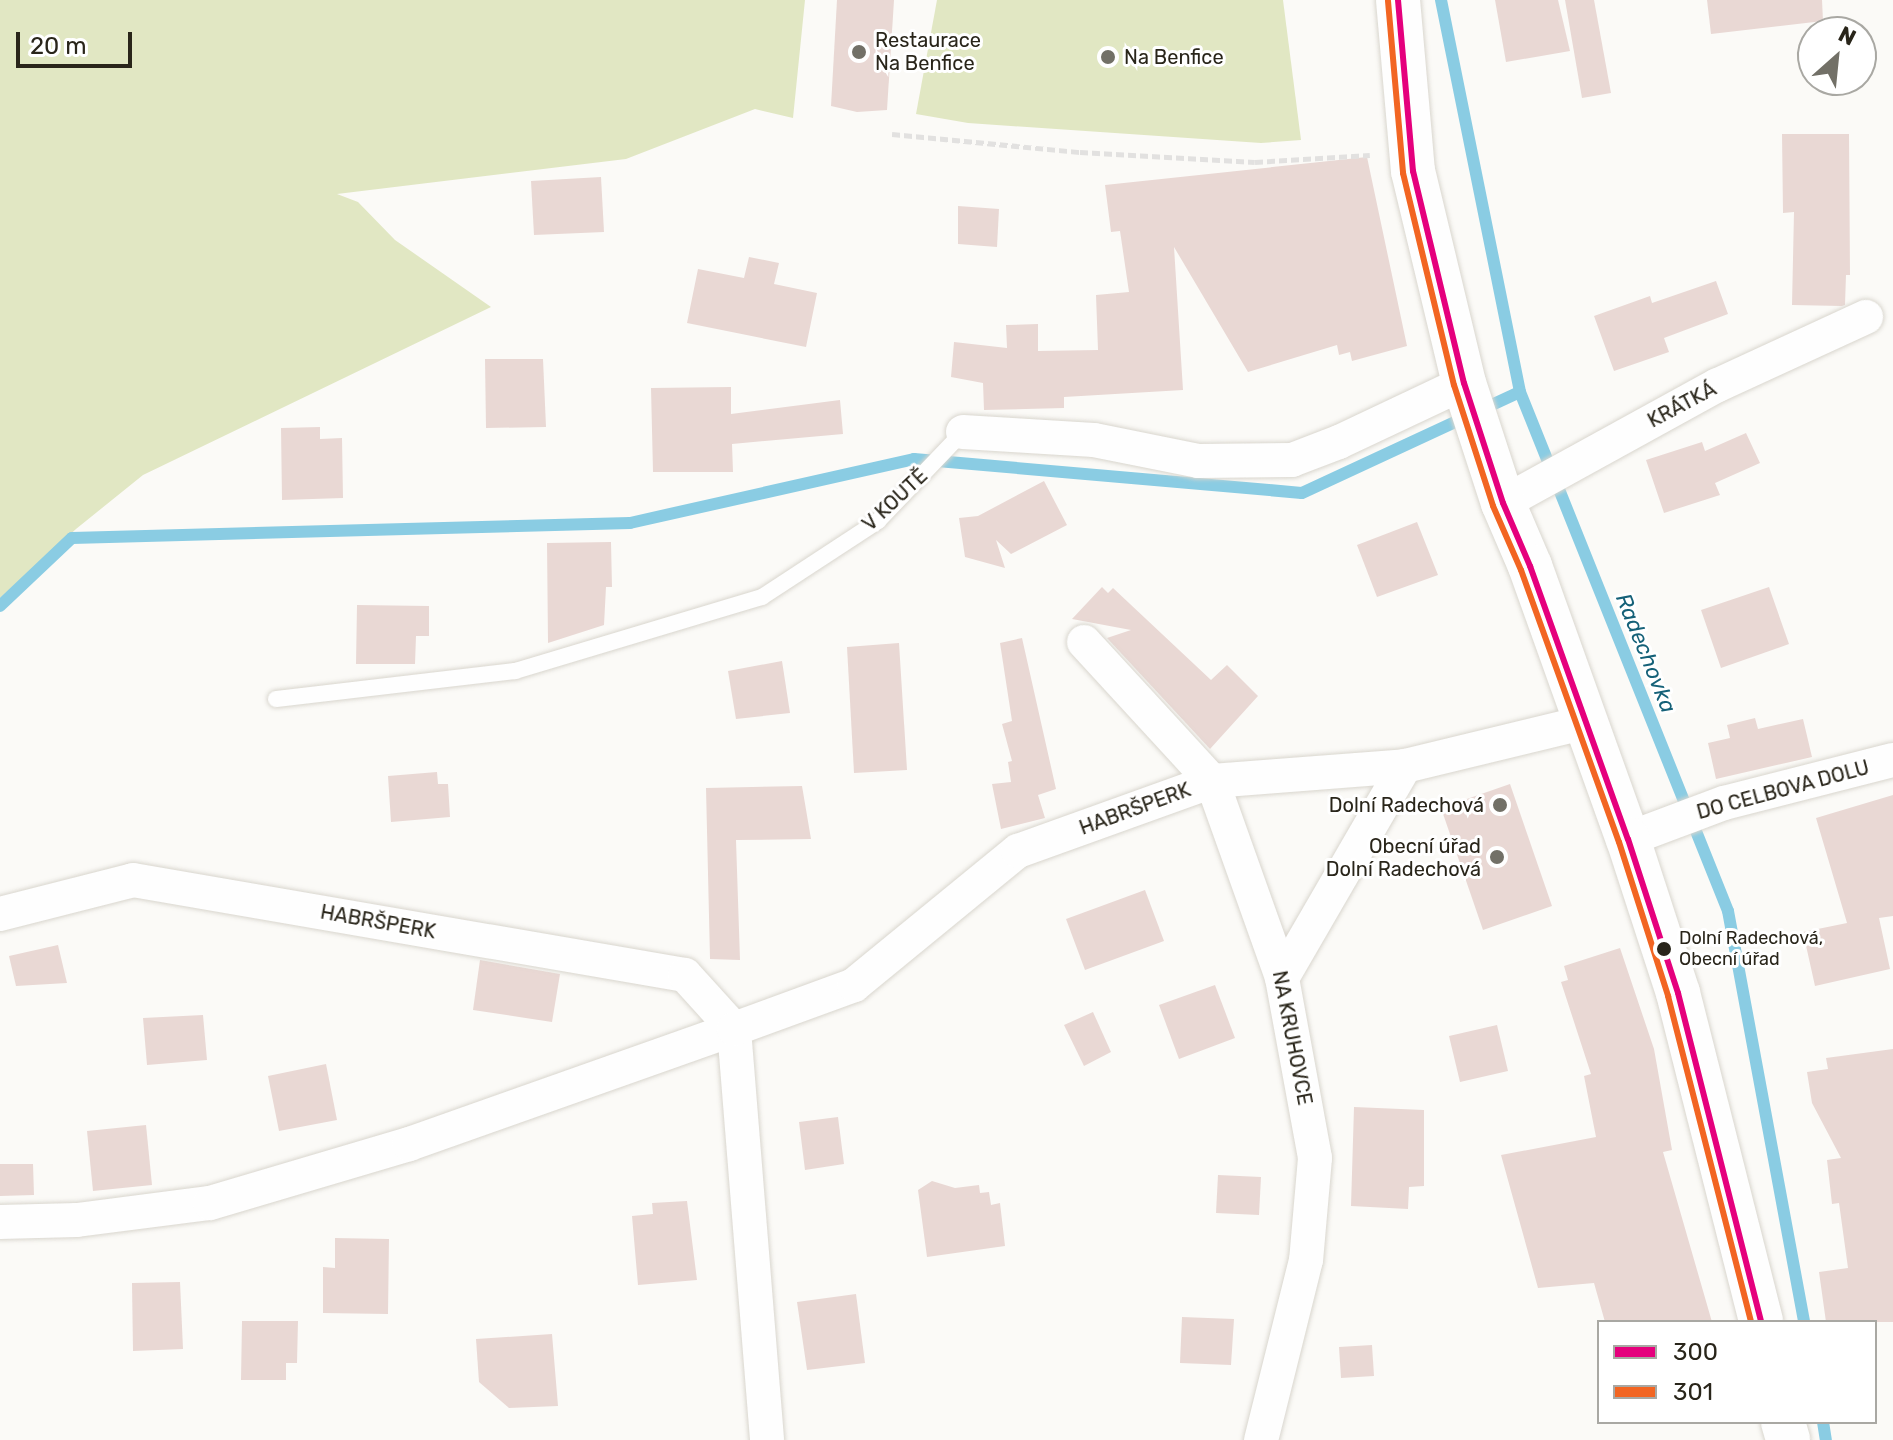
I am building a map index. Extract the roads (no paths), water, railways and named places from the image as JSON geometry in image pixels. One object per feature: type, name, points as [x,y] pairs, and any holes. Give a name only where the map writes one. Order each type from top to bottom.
[{"type":"main road","points":[[1398,0],[1411,153],[1464,383],[1503,503],[1587,722],[1678,993],[1760,1320]]},
{"type":"street","name":"KRÁTKÁ","points":[[1503,503],[1718,385],[1866,317]]},
{"type":"street","name":"V KOUTĚ","points":[[963,432],[1094,440],[1198,461],[1292,460],[1464,383]]},
{"type":"street","name":"NA KRUHOVCE","points":[[1084,642],[1212,781],[1282,978],[1315,1158],[1306,1260],[1261,1440]]},
{"type":"street","name":"HABRŠPERK","points":[[0,1222],[77,1220],[210,1203],[409,1144],[734,1029],[854,985],[1018,851],[1212,781],[1405,766],[1587,722]]},
{"type":"street","name":"DO CELBOVA DOLU","points":[[1628,839],[1724,803],[1893,760]]},
{"type":"street","points":[[1282,978],[1405,766]]},
{"type":"street","name":"HABRŠPERK","points":[[0,914],[133,880],[685,975],[734,1029]]},
{"type":"street","points":[[734,1029],[767,1440]]},
{"type":"lane","name":"V KOUTĚ","points":[[276,699],[515,671],[762,597],[878,521],[963,432]]},
{"type":"waterway","name":"Radechovka","points":[[1441,0],[1520,392],[1728,911],[1804,1320]]},
{"type":"waterway","points":[[0,606],[72,538],[630,523],[914,459],[1302,493],[1520,392]]},
{"type":"waterway","name":"Radechovka","points":[[1823,1424],[1826,1440]]},
{"type":"place","name":"Restaurace Na Benfice","points":[[859,52]]},
{"type":"place","name":"Na Benfice","points":[[1108,57]]},
{"type":"place","name":"Dolní Radechová","points":[[1500,805]]},
{"type":"place","name":"Obecní úřad Dolní Radechová","points":[[1497,857]]},
{"type":"place","name":"Dolní Radechová, Obecní úřad","points":[[1664,949]]}]
